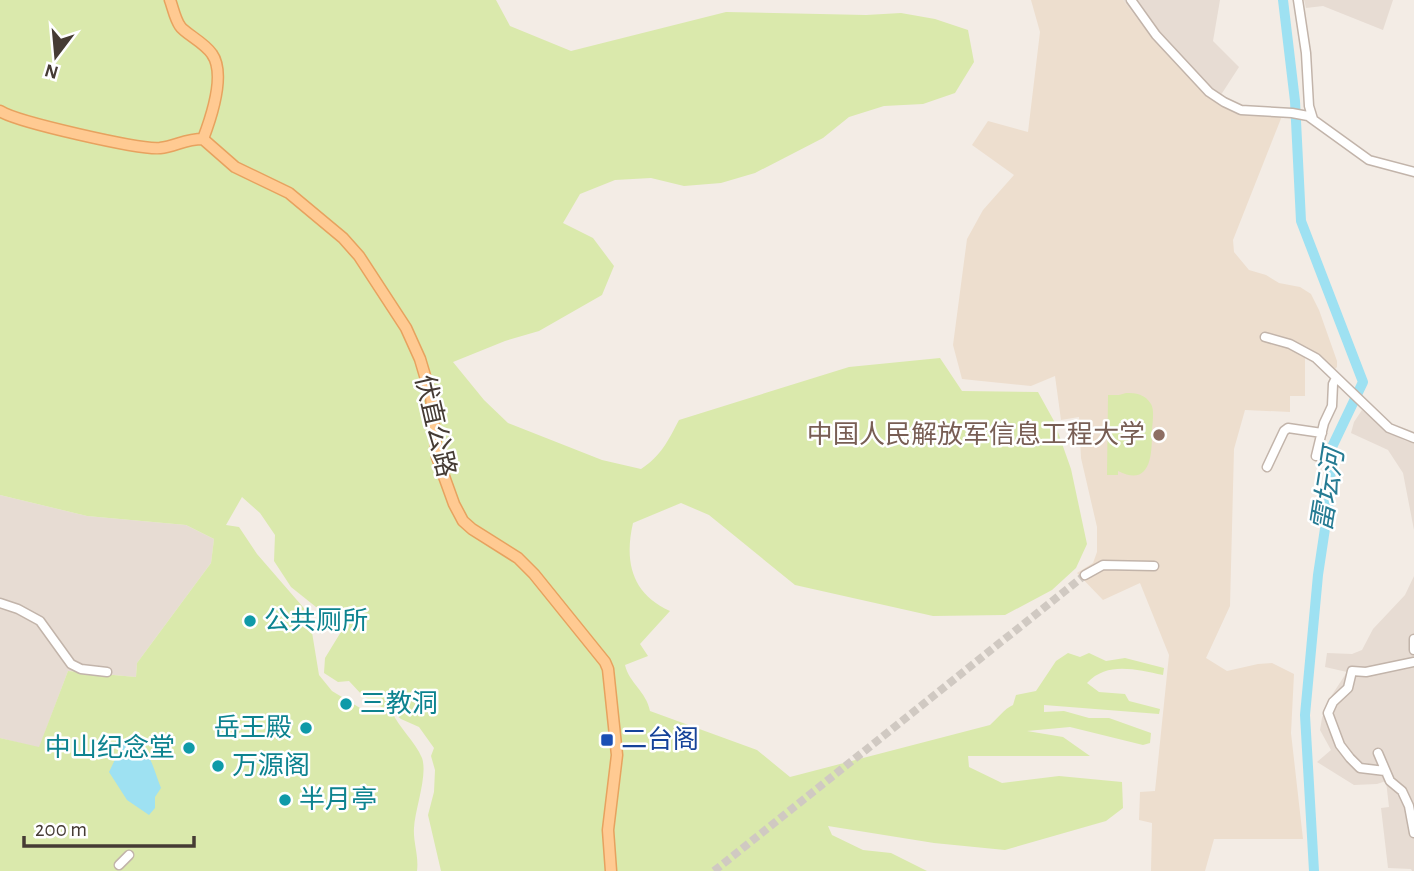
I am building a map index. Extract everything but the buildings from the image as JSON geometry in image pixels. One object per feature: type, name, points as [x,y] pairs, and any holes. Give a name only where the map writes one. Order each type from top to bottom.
[{"type":"main road","points":[[0,111],[44,125],[159,148],[188,139],[203,139],[216,99],[217,63],[214,55],[200,40],[180,27],[170,0]]},
{"type":"main road","name":"伏直公路","points":[[203,139],[235,167],[289,193],[359,256],[406,328],[419,359],[431,396],[438,457],[454,505],[463,521],[526,566],[605,662],[617,755],[608,830],[611,871]]},
{"type":"street","points":[[1131,0],[1156,35],[1217,98],[1241,110],[1292,113],[1311,118],[1369,160],[1414,172]]},
{"type":"street","points":[[1298,0],[1307,53],[1311,118]]},
{"type":"street","points":[[1265,337],[1290,344],[1316,358],[1389,428],[1414,438]]},
{"type":"street","points":[[1316,456],[1324,423],[1332,405],[1336,378]]},
{"type":"street","points":[[1267,467],[1283,430],[1288,428],[1322,433]]},
{"type":"street","points":[[1085,575],[1102,565],[1154,566]]},
{"type":"street","points":[[0,603],[40,621],[71,664],[81,669],[107,672]]},
{"type":"street","points":[[1413,639],[1414,650]]},
{"type":"street","points":[[1385,771],[1360,768],[1339,745],[1328,713],[1348,688],[1352,671],[1366,672],[1414,662]]},
{"type":"street","points":[[1378,753],[1385,771],[1406,799],[1414,833]]},
{"type":"street","points":[[119,865],[129,855]]},
{"type":"shaded area","name":"中国人民解放军信息工程大学","points":[[1031,0],[1123,0],[1148,32],[1217,101],[1231,110],[1282,116],[1233,240],[1234,252],[1249,270],[1266,275],[1279,283],[1300,287],[1311,294],[1337,361],[1335,369],[1305,349],[1305,396],[1290,396],[1290,412],[1245,410],[1234,449],[1230,606],[1206,658],[1227,671],[1272,663],[1294,674],[1291,733],[1303,839],[1214,839],[1205,871],[1151,871],[1152,823],[1139,820],[1140,792],[1155,791],[1169,655],[1140,583],[1103,600],[1077,573],[1093,563],[1097,552],[1097,527],[1081,458],[1079,417],[1061,420],[1055,376],[1031,386],[962,379],[953,345],[967,239],[983,210],[1014,175],[972,145],[988,121],[1028,132],[1040,32]]},
{"type":"shaded area","points":[[1123,0],[1220,0],[1213,41],[1239,67],[1217,101],[1148,32]]},
{"type":"shaded area","points":[[1304,0],[1393,0],[1383,30],[1323,6],[1306,8]]},
{"type":"shaded area","points":[[1362,410],[1388,432],[1414,443],[1414,530],[1403,473],[1388,450],[1351,433]]},
{"type":"shaded area","points":[[0,495],[87,516],[186,525],[214,539],[211,563],[137,663],[136,677],[68,671],[39,748],[0,738]]},
{"type":"shaded area","points":[[1414,576],[1412,871],[1388,868],[1381,808],[1389,807],[1386,781],[1354,785],[1317,762],[1331,750],[1320,730],[1322,718],[1328,701],[1347,672],[1325,667],[1327,653],[1352,654],[1362,650],[1373,629],[1405,595]]},
{"type":"green space","points":[[0,0],[496,0],[510,26],[571,51],[726,12],[866,15],[901,13],[935,19],[968,30],[974,62],[955,93],[923,104],[884,106],[849,117],[823,138],[755,173],[721,183],[684,186],[651,178],[615,180],[580,194],[563,223],[593,238],[614,266],[602,295],[539,331],[505,341],[453,362],[484,400],[508,423],[602,460],[641,469],[659,453],[679,420],[849,367],[940,358],[962,391],[1038,392],[1054,421],[1071,469],[1087,544],[1076,568],[1052,590],[1005,615],[933,616],[795,585],[709,515],[681,503],[633,523],[630,551],[634,575],[647,596],[670,611],[640,644],[648,656],[625,665],[627,671],[645,698],[650,711],[757,750],[790,777],[990,725],[1013,705],[1016,695],[1036,691],[1056,661],[1068,653],[1080,657],[1089,653],[1106,661],[1125,658],[1164,668],[1163,675],[1113,669],[1095,676],[1087,683],[1099,692],[1125,694],[1129,701],[1160,709],[1159,714],[1044,705],[1044,712],[1064,711],[1089,718],[1109,718],[1151,733],[1150,743],[1143,745],[1070,727],[1027,731],[1063,737],[1090,756],[968,756],[969,767],[1002,783],[1059,776],[1122,782],[1123,808],[1106,821],[1005,850],[934,843],[828,826],[832,835],[863,850],[891,853],[927,871],[441,871],[428,815],[434,792],[435,770],[431,756],[434,748],[419,727],[392,712],[422,758],[422,783],[414,828],[417,871],[0,871],[0,738],[39,747],[68,671],[136,677],[137,663],[211,563],[214,539],[186,525],[87,516],[0,495]],"holes":[[[242,497],[260,513],[275,535],[274,561],[291,587],[316,607],[337,609],[347,622],[325,658],[324,673],[338,682],[349,681],[363,696],[390,712],[360,708],[332,691],[319,675],[309,614],[257,554],[239,527],[226,525]]]},
{"type":"green space","points":[[1126,393],[1143,396],[1152,407],[1150,458],[1143,472],[1137,475],[1118,471],[1118,475],[1107,475],[1108,395]]},
{"type":"water","points":[[130,738],[146,752],[161,788],[155,797],[155,808],[149,815],[127,800],[109,772],[123,743]]},
{"type":"waterway","name":"雷坛河","points":[[1283,0],[1295,101],[1301,221],[1363,382],[1332,447],[1329,502],[1318,575],[1305,715],[1314,871]]},
{"type":"tunnel","points":[[714,871],[1085,575]]},
{"type":"place","name":"中国人民解放军信息工程大学","points":[[1159,435]]},
{"type":"place","name":"公共厕所","points":[[250,621]]},
{"type":"place","name":"三教洞","points":[[346,704]]},
{"type":"place","name":"岳王殿","points":[[306,728]]},
{"type":"place","name":"二台阁","points":[[607,740]]},
{"type":"place","name":"中山纪念堂","points":[[189,748]]},
{"type":"place","name":"万源阁","points":[[218,766]]},
{"type":"place","name":"半月亭","points":[[285,800]]}]
